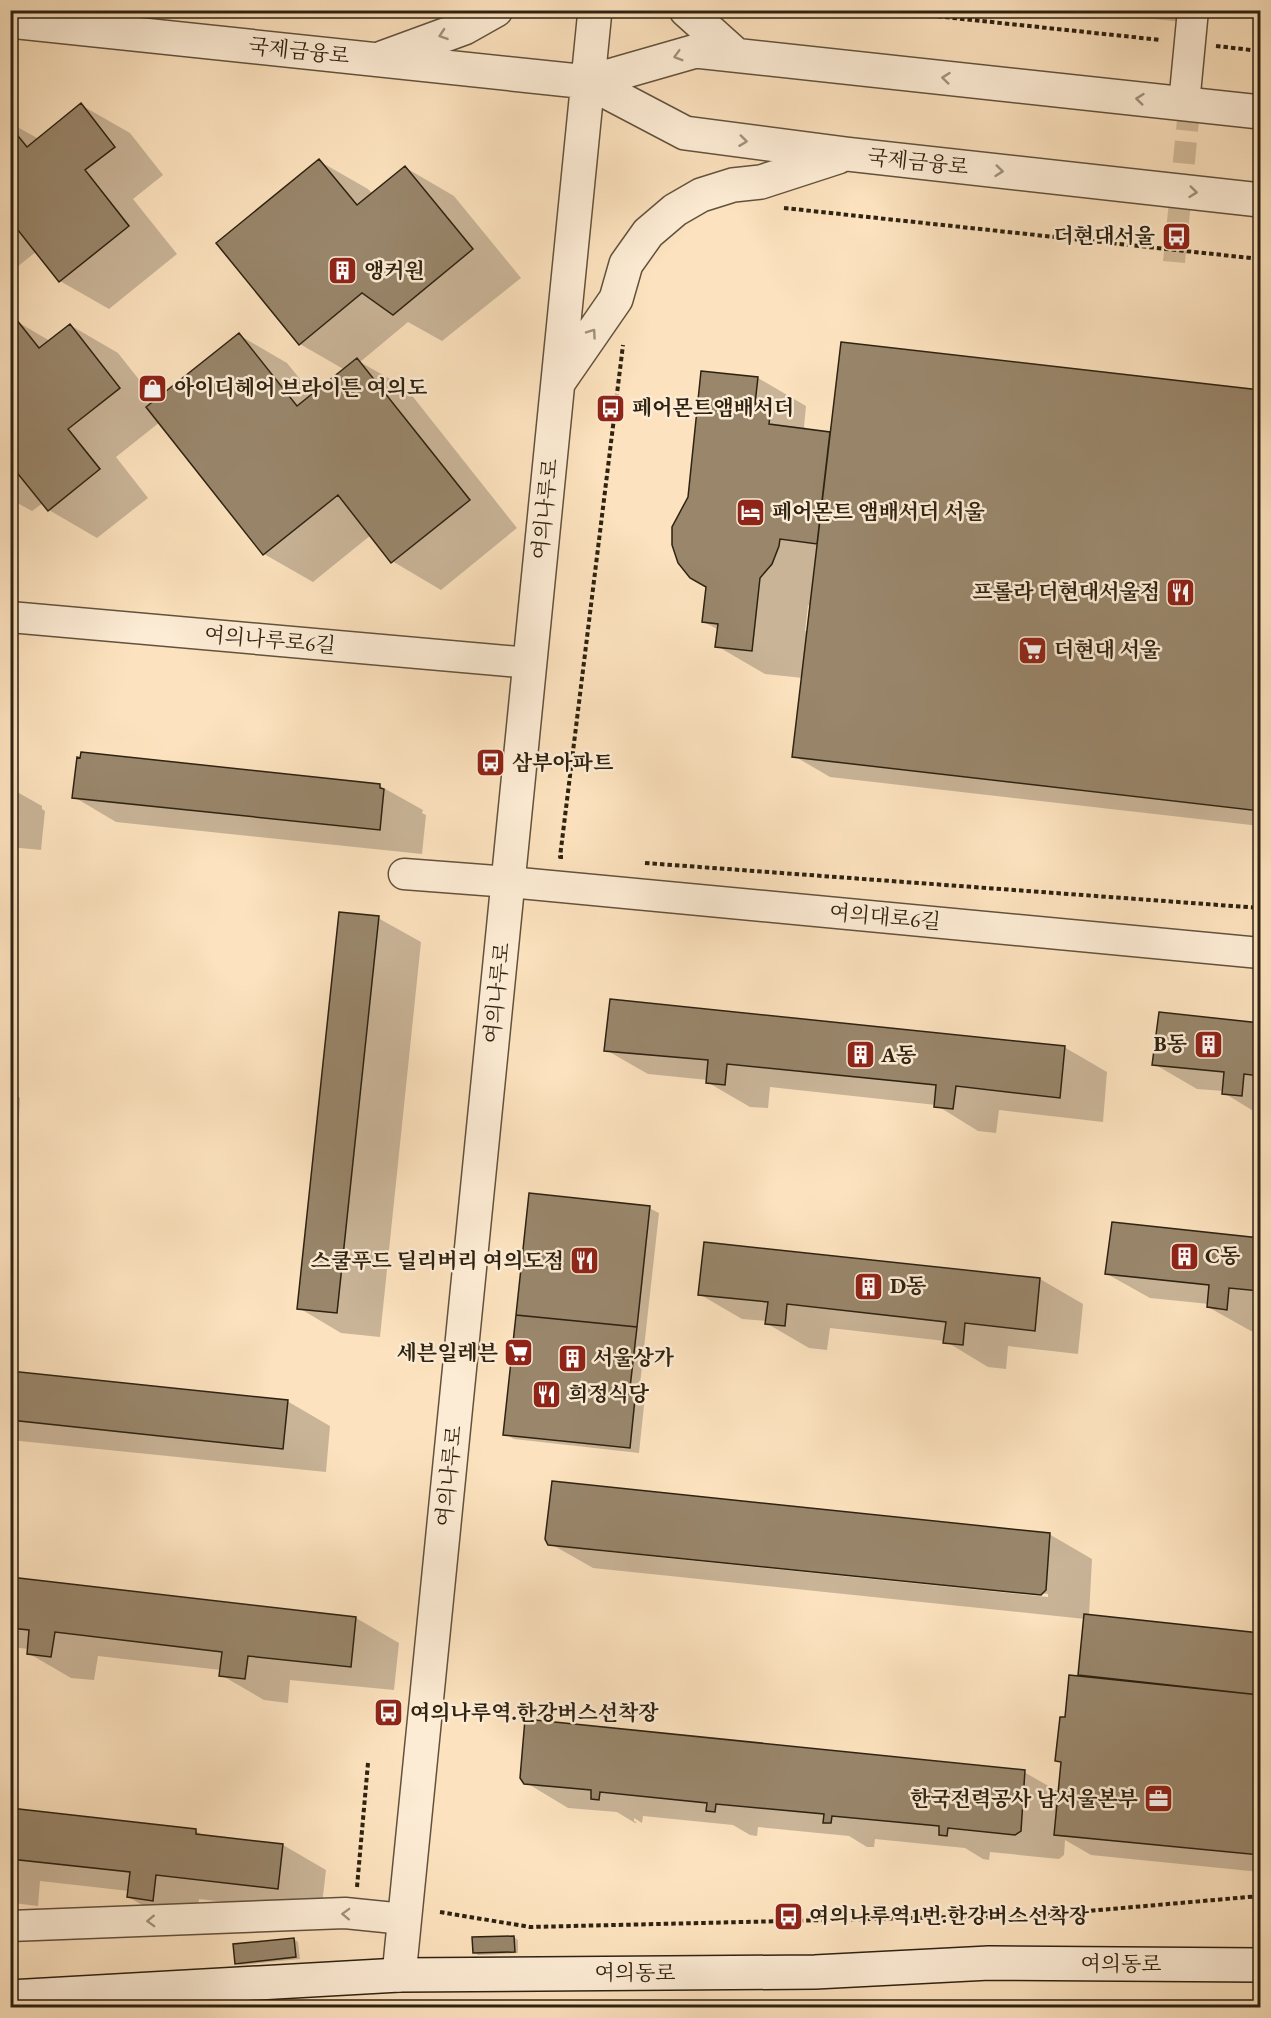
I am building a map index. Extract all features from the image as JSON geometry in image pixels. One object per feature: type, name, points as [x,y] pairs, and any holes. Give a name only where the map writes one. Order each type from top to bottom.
[{"type":"street","points":[[378,60],[464,28],[496,10]]},
{"type":"street","name":"여의나루로","points":[[399,1975],[595,10]]},
{"type":"street","points":[[686,10],[736,56]]},
{"type":"street","points":[[1184,104],[1194,10]]},
{"type":"street","name":"국제금융로","points":[[10,21],[588,82],[696,51],[1260,112]]},
{"type":"street","name":"국제금융로","points":[[588,82],[685,134],[1260,200]]},
{"type":"street","points":[[559,381],[616,299],[626,264],[648,233],[675,210],[702,195],[733,185],[761,182],[846,154]]},
{"type":"street","name":"여의나루로6길","points":[[10,617],[530,663]]},
{"type":"street","name":"여의대로6길","points":[[404,874],[1260,953]]},
{"type":"street","points":[[10,1926],[336,1913],[404,1919]]},
{"type":"street","name":"여의동로","points":[[10,1997],[399,1975],[815,1972],[989,1964],[1260,1965]]},
{"type":"path","points":[[878,10],[1260,51]]},
{"type":"path","points":[[773,207],[1260,259]]},
{"type":"path","points":[[572,858],[560,857],[624,337]]},
{"type":"path","points":[[643,863],[1260,908]]},
{"type":"path","points":[[336,1913],[357,1889],[368,1763]]},
{"type":"path","points":[[440,1912],[530,1928],[1042,1915],[1260,1896]]},
{"type":"building","points":[[81,103],[115,147],[85,170],[129,226],[59,282],[10,220],[10,126],[27,147]]},
{"type":"building","name":"앵커원","points":[[319,159],[357,205],[405,166],[473,249],[393,315],[362,293],[299,345],[216,243]]},
{"type":"building","points":[[16,319],[39,348],[70,324],[120,388],[68,429],[100,469],[48,511],[10,464],[10,324]]},
{"type":"building","points":[[239,333],[297,406],[357,358],[470,500],[391,563],[338,495],[263,555],[146,407]]},
{"type":"building","name":"더현대 서울","points":[[841,342],[1260,390],[1260,811],[792,757]]},
{"type":"building","name":"페어몬트 앰배서더 서울","points":[[701,371],[758,377],[755,404],[771,406],[769,424],[830,432],[817,544],[780,539],[772,564],[760,578],[752,651],[715,647],[718,624],[702,622],[706,587],[690,578],[678,563],[672,545],[672,527],[688,497]]},
{"type":"building","points":[[81,752],[380,784],[380,788],[384,789],[380,830],[72,798],[77,757],[80,758]]},
{"type":"building","points":[[339,912],[379,916],[337,1313],[297,1309]]},
{"type":"building","name":"A동","points":[[610,999],[1065,1046],[1060,1098],[956,1086],[953,1109],[934,1107],[936,1085],[727,1064],[725,1085],[706,1083],[708,1060],[604,1051]]},
{"type":"building","name":"B동","points":[[1159,1012],[1260,1023],[1260,1076],[1244,1074],[1242,1096],[1222,1094],[1224,1072],[1152,1065]]},
{"type":"building","points":[[529,1193],[650,1206],[637,1327],[516,1315]]},
{"type":"building","name":"C동","points":[[1112,1222],[1260,1238],[1260,1291],[1229,1288],[1227,1310],[1207,1307],[1209,1285],[1105,1274]]},
{"type":"building","name":"D동","points":[[704,1242],[1040,1278],[1035,1331],[965,1323],[963,1345],[943,1343],[946,1322],[787,1304],[785,1326],[765,1324],[768,1302],[698,1295]]},
{"type":"building","name":"서울상가","points":[[516,1315],[637,1327],[630,1388],[636,1389],[630,1448],[503,1435]]},
{"type":"building","points":[[10,1371],[288,1400],[283,1449],[10,1420]]},
{"type":"building","points":[[552,1481],[1050,1533],[1046,1590],[1041,1595],[548,1545],[545,1539]]},
{"type":"building","points":[[10,1577],[356,1617],[351,1667],[248,1656],[245,1679],[219,1676],[222,1652],[55,1632],[51,1657],[27,1654],[29,1630],[10,1628]]},
{"type":"building","points":[[1084,1614],[1260,1633],[1260,1695],[1078,1675]]},
{"type":"building","name":"한국전력공사 남서울본부","points":[[1069,1675],[1260,1695],[1260,1855],[1054,1835],[1061,1762],[1055,1761],[1060,1717],[1065,1717]]},
{"type":"building","points":[[525,1719],[1025,1770],[1021,1831],[1015,1835],[948,1828],[947,1836],[939,1835],[939,1826],[832,1816],[831,1823],[823,1823],[824,1814],[716,1804],[715,1812],[706,1811],[707,1803],[600,1792],[599,1800],[591,1799],[591,1790],[524,1784],[520,1778]]},
{"type":"building","points":[[10,1808],[196,1829],[196,1834],[283,1844],[278,1889],[156,1875],[153,1901],[127,1897],[130,1872],[10,1859]]},
{"type":"building","points":[[514,1936],[515,1952],[473,1953],[472,1937]]},
{"type":"building","points":[[294,1938],[296,1957],[235,1964],[233,1944]]},
{"type":"tunnel","points":[[1174,262],[1191,90]]},
{"type":"place","name":"더현대서울","points":[[1176,236]]},
{"type":"place","name":"앵커원","points":[[343,271]]},
{"type":"place","name":"아이디헤어 브라이튼 여의도","points":[[153,388]]},
{"type":"place","name":"페어몬트앰배서더","points":[[611,408]]},
{"type":"place","name":"페어몬트 앰배서더 서울","points":[[751,512]]},
{"type":"place","name":"프롤라 더현대서울점","points":[[1181,592]]},
{"type":"place","name":"더현대 서울","points":[[1033,650]]},
{"type":"place","name":"삼부아파트","points":[[491,763]]},
{"type":"place","name":"B동","points":[[1208,1044]]},
{"type":"place","name":"A동","points":[[860,1055]]},
{"type":"place","name":"C동","points":[[1184,1256]]},
{"type":"place","name":"스쿨푸드 딜리버리 여의도점","points":[[585,1261]]},
{"type":"place","name":"D동","points":[[869,1286]]},
{"type":"place","name":"세븐일레븐","points":[[519,1353]]},
{"type":"place","name":"서울상가","points":[[572,1358]]},
{"type":"place","name":"희정식당","points":[[547,1394]]},
{"type":"place","name":"여의나루역.한강버스선착장","points":[[389,1713]]},
{"type":"place","name":"한국전력공사 남서울본부","points":[[1159,1799]]},
{"type":"place","name":"여의나루역1번.한강버스선착장","points":[[788,1916]]}]
